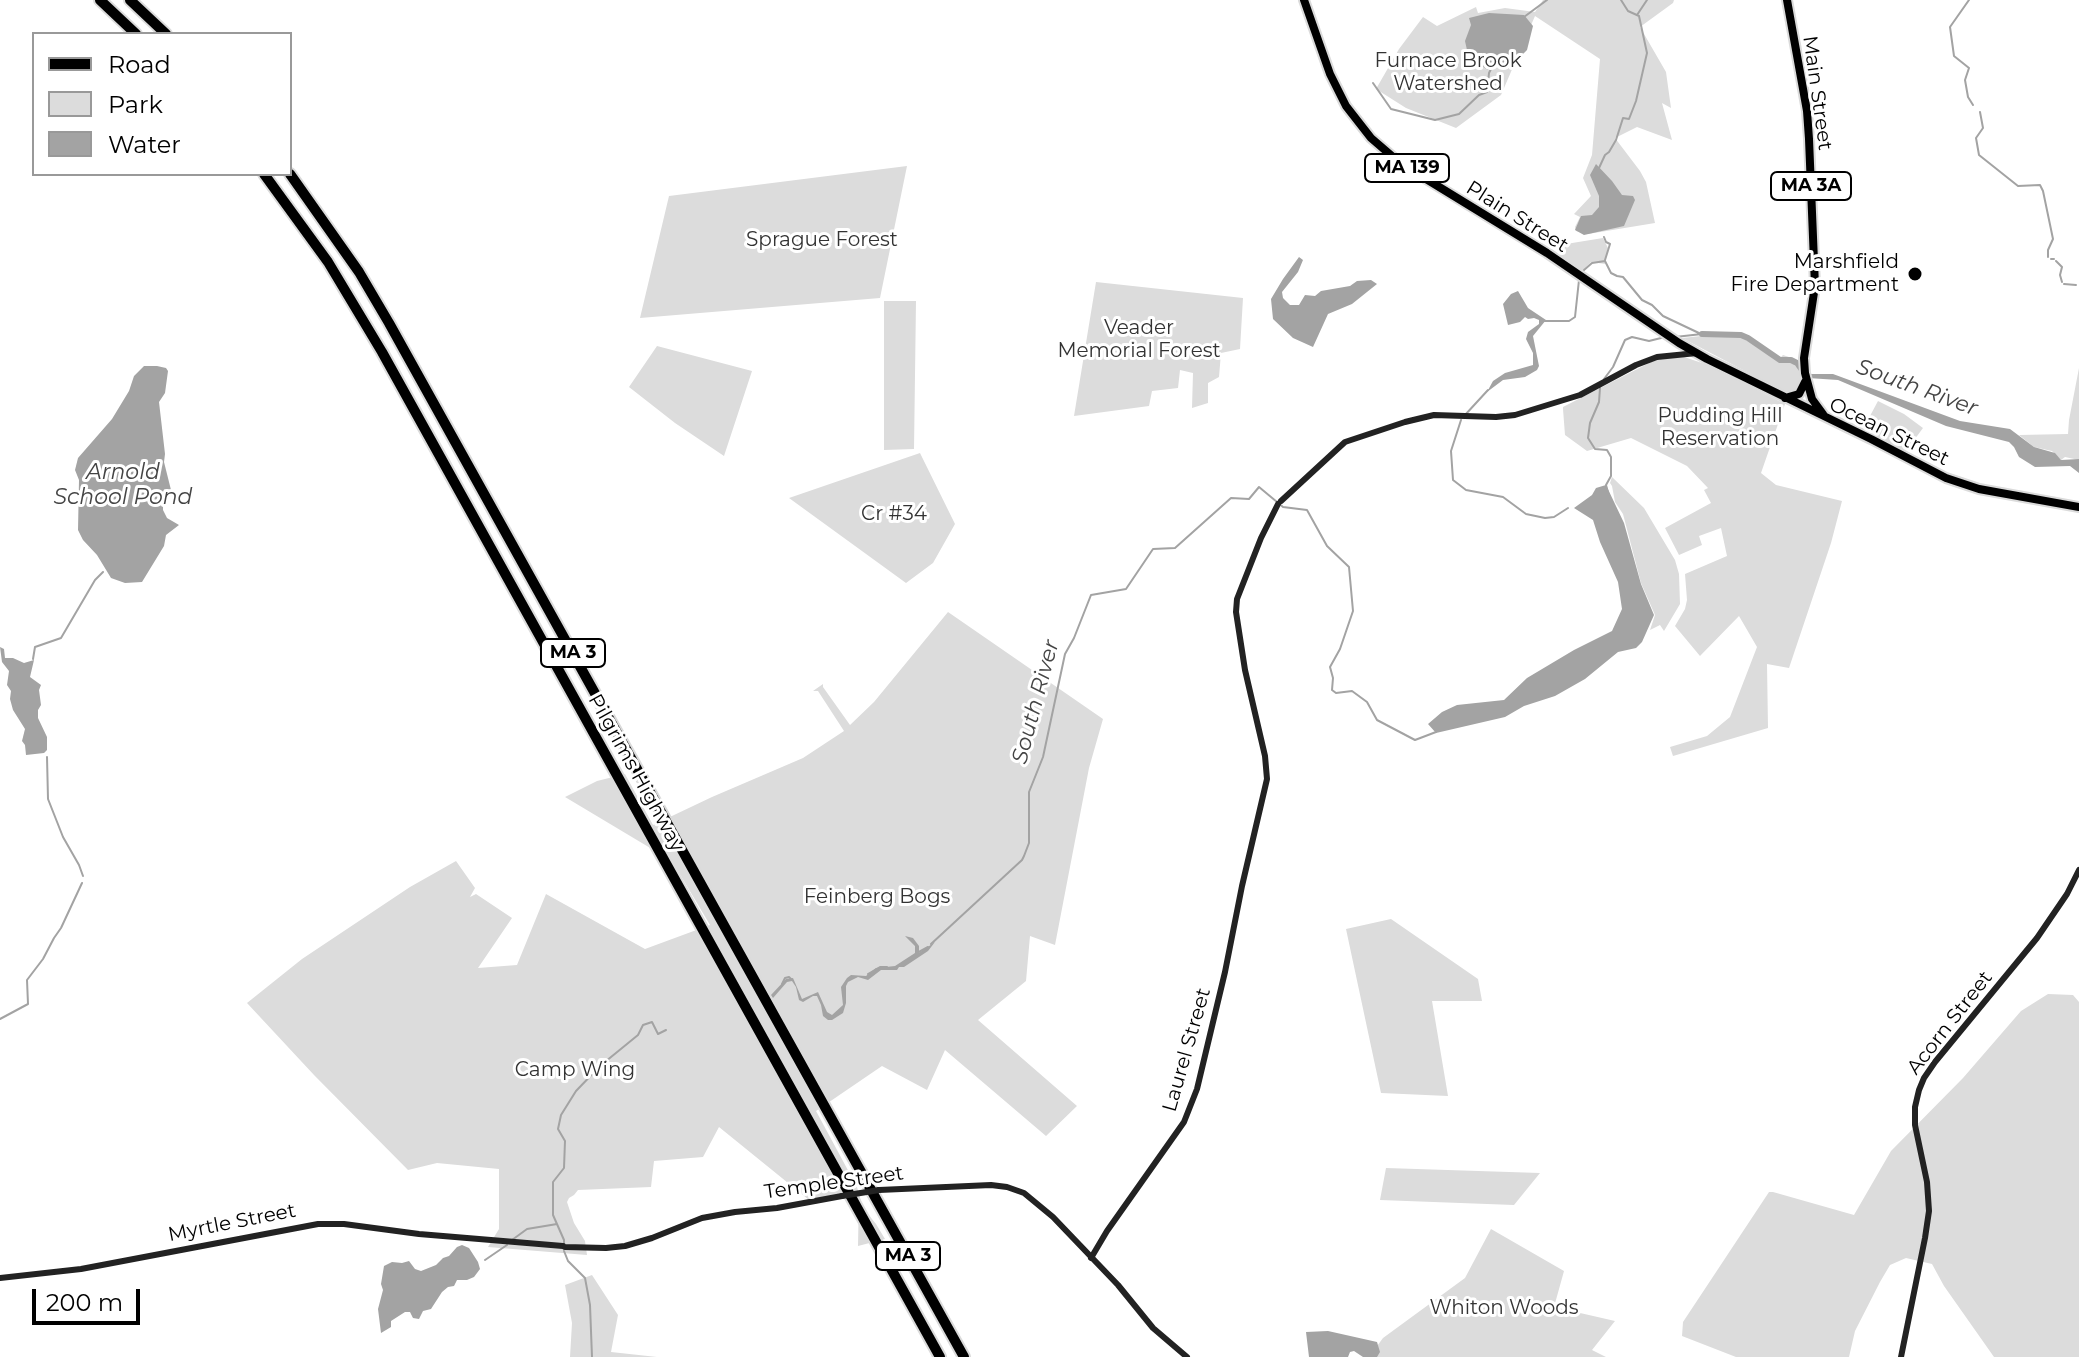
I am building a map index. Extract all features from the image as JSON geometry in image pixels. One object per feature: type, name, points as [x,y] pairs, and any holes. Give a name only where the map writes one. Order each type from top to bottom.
[{"type":"highway","points":[[100,0],[134,32]]},
{"type":"highway","points":[[130,0],[164,32]]},
{"type":"highway","name":"Pilgrims Highway","points":[[265,176],[328,262],[368,327],[940,1357]]},
{"type":"highway","name":"Pilgrims Highway","points":[[291,176],[359,272],[389,323],[964,1357]]},
{"type":"main road","name":"Plain Street","points":[[1304,0],[1341,98],[1376,143],[1407,168],[1504,226],[1697,353]]},
{"type":"main road","name":"Main Street","points":[[1787,0],[1808,116],[1815,286],[1804,358],[1801,406]]},
{"type":"main road","name":"Laurel Street","points":[[1091,1258],[1191,1109],[1223,982],[1266,788],[1267,771],[1247,680],[1236,602],[1280,503],[1345,442],[1440,414],[1515,415],[1573,398],[1657,357],[1697,353]]},
{"type":"main road","name":"Ocean Street","points":[[1697,353],[1954,481],[2079,507]]},
{"type":"main road","name":"Main Street","points":[[1805,377],[1810,393]]},
{"type":"main road","points":[[1785,398],[1799,394],[1805,377]]},
{"type":"main road","points":[[1801,406],[1807,402],[1810,393]]},
{"type":"main road","name":"MA 3A","points":[[1810,393],[1826,418]]},
{"type":"main road","name":"Acorn Street","points":[[1901,1357],[1929,1217],[1928,1189],[1914,1119],[1919,1090],[1935,1062],[2037,938],[2067,894],[2079,870]]},
{"type":"main road","name":"Temple Street","points":[[471,1239],[606,1248],[625,1246],[702,1218],[735,1212],[879,1190],[997,1185],[1024,1193],[1045,1209],[1118,1285],[1153,1328],[1187,1357]]},
{"type":"main road","name":"Myrtle Street","points":[[0,1278],[72,1270],[313,1224],[344,1224],[471,1239]]},
{"type":"main road","points":[[1082,1249],[1098,1246]]},
{"type":"green space","name":"Furnace Brook Watershed","points":[[1543,0],[1674,0],[1640,27],[1666,72],[1671,108],[1662,103],[1672,140],[1637,127],[1615,138],[1646,182],[1655,223],[1588,234],[1576,231],[1580,217],[1574,214],[1591,196],[1583,178],[1592,155],[1600,59],[1535,16],[1501,95],[1456,128],[1406,108],[1376,89],[1399,49],[1423,17],[1437,26],[1476,7],[1478,13],[1505,8],[1535,12]]},
{"type":"green space","name":"Sprague Forest","points":[[907,166],[880,298],[640,318],[669,196]]},
{"type":"green space","points":[[1603,238],[1608,248],[1605,264],[1591,262],[1582,271],[1560,254],[1560,248],[1566,244]]},
{"type":"green space","name":"Veader Memorial Forest","points":[[1096,282],[1243,298],[1240,349],[1221,353],[1219,377],[1208,383],[1208,403],[1192,408],[1193,373],[1180,370],[1178,388],[1152,391],[1149,406],[1074,416]]},
{"type":"green space","points":[[884,301],[916,301],[914,449],[884,450]]},
{"type":"green space","points":[[1682,338],[1747,338],[1777,361],[1783,355],[1789,357],[1801,371],[1802,382],[1797,392],[1787,393]]},
{"type":"green space","points":[[657,346],[752,371],[724,456],[629,387]]},
{"type":"green space","name":"Pudding Hill Reservation","points":[[1684,357],[1708,365],[1785,404],[1761,473],[1776,485],[1842,501],[1789,668],[1767,664],[1768,728],[1673,756],[1670,747],[1707,736],[1730,717],[1757,647],[1739,616],[1700,656],[1675,626],[1687,600],[1685,574],[1727,556],[1721,528],[1699,536],[1702,545],[1679,555],[1665,528],[1711,503],[1704,490],[1708,488],[1687,466],[1631,438],[1587,451],[1565,435],[1563,407],[1651,362]]},
{"type":"green space","points":[[2079,368],[2079,460],[2065,457],[2061,460],[2052,451],[2034,447],[2019,435],[2068,434]]},
{"type":"green space","points":[[1878,401],[1923,428],[1906,451],[1863,429]]},
{"type":"green space","name":"Cr #34","points":[[920,453],[955,524],[933,563],[906,583],[789,498]]},
{"type":"green space","points":[[1612,477],[1644,508],[1675,560],[1680,604],[1664,631],[1660,625],[1650,630],[1655,615],[1641,583],[1623,514],[1615,502],[1610,483]]},
{"type":"green space","points":[[948,612],[1103,719],[1089,768],[1055,945],[1030,936],[1026,981],[978,1020],[1077,1106],[1046,1136],[945,1050],[927,1090],[882,1066],[816,1111],[859,1193],[814,1204],[719,1127],[703,1157],[654,1161],[651,1187],[578,1190],[569,1198],[567,1202],[574,1223],[585,1241],[587,1255],[488,1247],[499,1229],[499,1169],[437,1163],[408,1170],[247,1003],[302,959],[410,887],[456,861],[475,888],[470,897],[476,894],[512,918],[478,968],[517,965],[546,894],[645,949],[710,925],[672,861],[565,797],[597,781],[625,774],[653,825],[803,758],[844,731],[818,691],[813,691],[823,684],[850,725],[874,702]]},
{"type":"green space","points":[[1391,919],[1478,979],[1482,1001],[1432,1001],[1448,1096],[1381,1093],[1346,929]]},
{"type":"green space","points":[[2048,994],[2073,995],[2079,1002],[2079,1357],[1994,1357],[1932,1264],[1906,1258],[1890,1265],[1880,1282],[1855,1331],[1849,1357],[1736,1357],[1682,1336],[1683,1322],[1769,1192],[1854,1215],[1891,1151],[1963,1078],[2021,1011]]},
{"type":"green space","points":[[1386,1168],[1540,1173],[1514,1205],[1380,1200]]},
{"type":"green space","points":[[859,1194],[863,1208],[885,1239],[858,1246]]},
{"type":"green space","name":"Whiton Woods","points":[[1491,1229],[1564,1271],[1554,1307],[1615,1321],[1592,1350],[1606,1357],[1369,1357],[1383,1338],[1465,1278]]},
{"type":"green space","points":[[592,1275],[618,1315],[611,1352],[657,1357],[570,1357],[572,1323],[565,1285]]},
{"type":"water","points":[[1489,13],[1524,15],[1533,26],[1527,50],[1521,56],[1511,57],[1488,70],[1472,60],[1465,41],[1471,25],[1469,18]]},
{"type":"water","points":[[1596,164],[1622,195],[1633,196],[1635,200],[1624,226],[1584,235],[1575,230],[1581,216],[1592,215],[1599,207],[1599,196],[1590,175]]},
{"type":"water","points":[[1299,257],[1303,260],[1298,272],[1282,292],[1290,305],[1299,305],[1305,295],[1315,296],[1321,291],[1350,286],[1357,281],[1371,280],[1377,284],[1352,304],[1328,314],[1313,347],[1293,338],[1273,319],[1271,299]]},
{"type":"water","points":[[1518,291],[1528,308],[1546,320],[1533,336],[1539,366],[1525,377],[1503,380],[1487,392],[1493,381],[1505,373],[1533,365],[1533,353],[1526,339],[1539,320],[1525,317],[1508,325],[1503,304]]},
{"type":"water","name":"Arnold School Pond","points":[[144,366],[157,366],[168,371],[165,393],[159,402],[164,462],[171,490],[163,510],[167,518],[179,525],[166,535],[164,546],[142,582],[125,583],[111,578],[78,530],[79,480],[75,470],[78,458],[112,419],[134,376]]},
{"type":"water","points":[[1808,374],[1833,374],[1960,421],[2010,429],[2034,447],[2055,453],[2061,460],[2079,459],[2079,473],[2070,466],[2035,467],[2019,457],[2009,442],[1946,426],[1838,380],[1808,378]]},
{"type":"water","points":[[1606,485],[1624,523],[1641,584],[1654,615],[1642,642],[1636,648],[1618,652],[1585,679],[1555,696],[1524,706],[1505,717],[1436,733],[1428,724],[1442,712],[1457,705],[1504,700],[1527,678],[1612,631],[1622,609],[1618,582],[1593,520],[1574,508],[1592,495],[1596,488]]},
{"type":"water","points":[[0,647],[4,649],[5,658],[24,663],[34,660],[30,677],[41,685],[38,718],[47,737],[44,753],[26,755],[22,741],[25,729],[13,710],[11,691],[7,685],[9,671],[2,662]]},
{"type":"water","points":[[905,936],[913,938],[919,946],[919,953],[935,942],[928,951],[904,967],[881,970],[868,980],[858,977],[848,982],[843,1013],[832,1020],[823,1016],[817,996],[803,1002],[799,1000],[792,981],[787,982],[773,998],[771,995],[786,979],[793,978],[802,999],[818,992],[827,1012],[832,1015],[843,1005],[841,987],[851,975],[866,976],[876,968],[895,966],[915,953],[915,946]]},
{"type":"water","points":[[462,1245],[469,1248],[478,1262],[480,1269],[474,1277],[457,1280],[454,1286],[442,1292],[431,1309],[423,1311],[419,1319],[405,1312],[391,1321],[391,1327],[381,1333],[378,1309],[384,1266],[409,1261],[421,1271],[436,1265]]},
{"type":"water","points":[[1328,1331],[1377,1342],[1380,1352],[1377,1357],[1363,1357],[1354,1351],[1348,1357],[1309,1357],[1306,1332]]},
{"type":"waterway","points":[[1524,17],[1547,0]]},
{"type":"waterway","points":[[1599,168],[1616,140],[1623,118],[1629,119],[1647,53],[1639,16],[1628,11],[1621,0]]},
{"type":"waterway","points":[[1637,15],[1647,0]]},
{"type":"waterway","points":[[1969,0],[1950,27],[1954,56],[1969,68],[1965,80],[1973,105]]},
{"type":"waterway","points":[[1373,83],[1391,109],[1435,120],[1459,114],[1479,95],[1487,92],[1493,65]]},
{"type":"waterway","points":[[1980,112],[1983,128],[1976,138],[1979,155],[2018,186],[2040,185],[2043,191],[2053,239],[2048,257]]},
{"type":"waterway","points":[[1604,237],[1610,244],[1605,260]]},
{"type":"waterway","name":"South River","points":[[1581,274],[1592,263],[1605,261],[1611,273],[1623,277],[1642,300],[1663,316],[1701,334]]},
{"type":"waterway","points":[[2056,261],[2062,267],[2062,282]]},
{"type":"waterway","name":"South River","points":[[1544,321],[1569,321],[1575,317],[1579,280]]},
{"type":"waterway","points":[[2064,284],[2076,285]]},
{"type":"waterway","name":"South River","points":[[1675,337],[1702,334]]},
{"type":"waterway","name":"South River","points":[[1702,334],[1741,335],[1780,360],[1797,363],[1805,374]]},
{"type":"waterway","name":"South River","points":[[1604,379],[1625,340],[1632,337],[1649,341],[1665,337]]},
{"type":"waterway","name":"South River","points":[[1600,388],[1588,438],[1595,449],[1607,450],[1611,457],[1611,476],[1606,485],[1609,496]]},
{"type":"waterway","name":"South River","points":[[1465,415],[1488,390]]},
{"type":"waterway","name":"South River","points":[[1461,420],[1451,451],[1453,480],[1466,490],[1503,497],[1526,514],[1554,517],[1568,508]]},
{"type":"waterway","name":"South River","points":[[931,944],[1024,856],[1029,843],[1029,792],[1043,757],[1065,654],[1091,595],[1126,589],[1153,549],[1175,548],[1231,498],[1249,499],[1259,487],[1283,507],[1307,510],[1327,546],[1349,567],[1353,611],[1340,649],[1330,667],[1332,690],[1336,693],[1352,691],[1367,702],[1377,720],[1415,740],[1436,732]]},
{"type":"waterway","points":[[33,659],[35,647],[61,638],[95,580],[103,572]]},
{"type":"waterway","points":[[47,757],[48,799],[83,876]]},
{"type":"waterway","points":[[0,1019],[28,1004],[27,980],[61,928],[82,883]]},
{"type":"waterway","name":"South River","points":[[917,953],[928,947]]},
{"type":"waterway","name":"South River","points":[[868,974],[880,967],[887,967]]},
{"type":"waterway","name":"South River","points":[[782,984],[785,978],[791,979]]},
{"type":"waterway","name":"South River","points":[[564,1244],[553,1215],[553,1182],[564,1168],[565,1141],[558,1129],[561,1115],[576,1091],[600,1066],[638,1035],[643,1025],[652,1022],[658,1034],[666,1030]]},
{"type":"waterway","points":[[512,1240],[527,1229],[557,1224]]},
{"type":"waterway","points":[[485,1260],[507,1245]]},
{"type":"waterway","name":"South River","points":[[564,1251],[568,1261],[585,1278],[590,1305],[592,1357]]},
{"type":"place","name":"Marshfield Fire Department","points":[[1915,274]]},
{"type":"park label","name":"Feinberg Bogs","points":[[877,897]]},
{"type":"park label","name":"Camp Wing","points":[[575,1070]]}]
